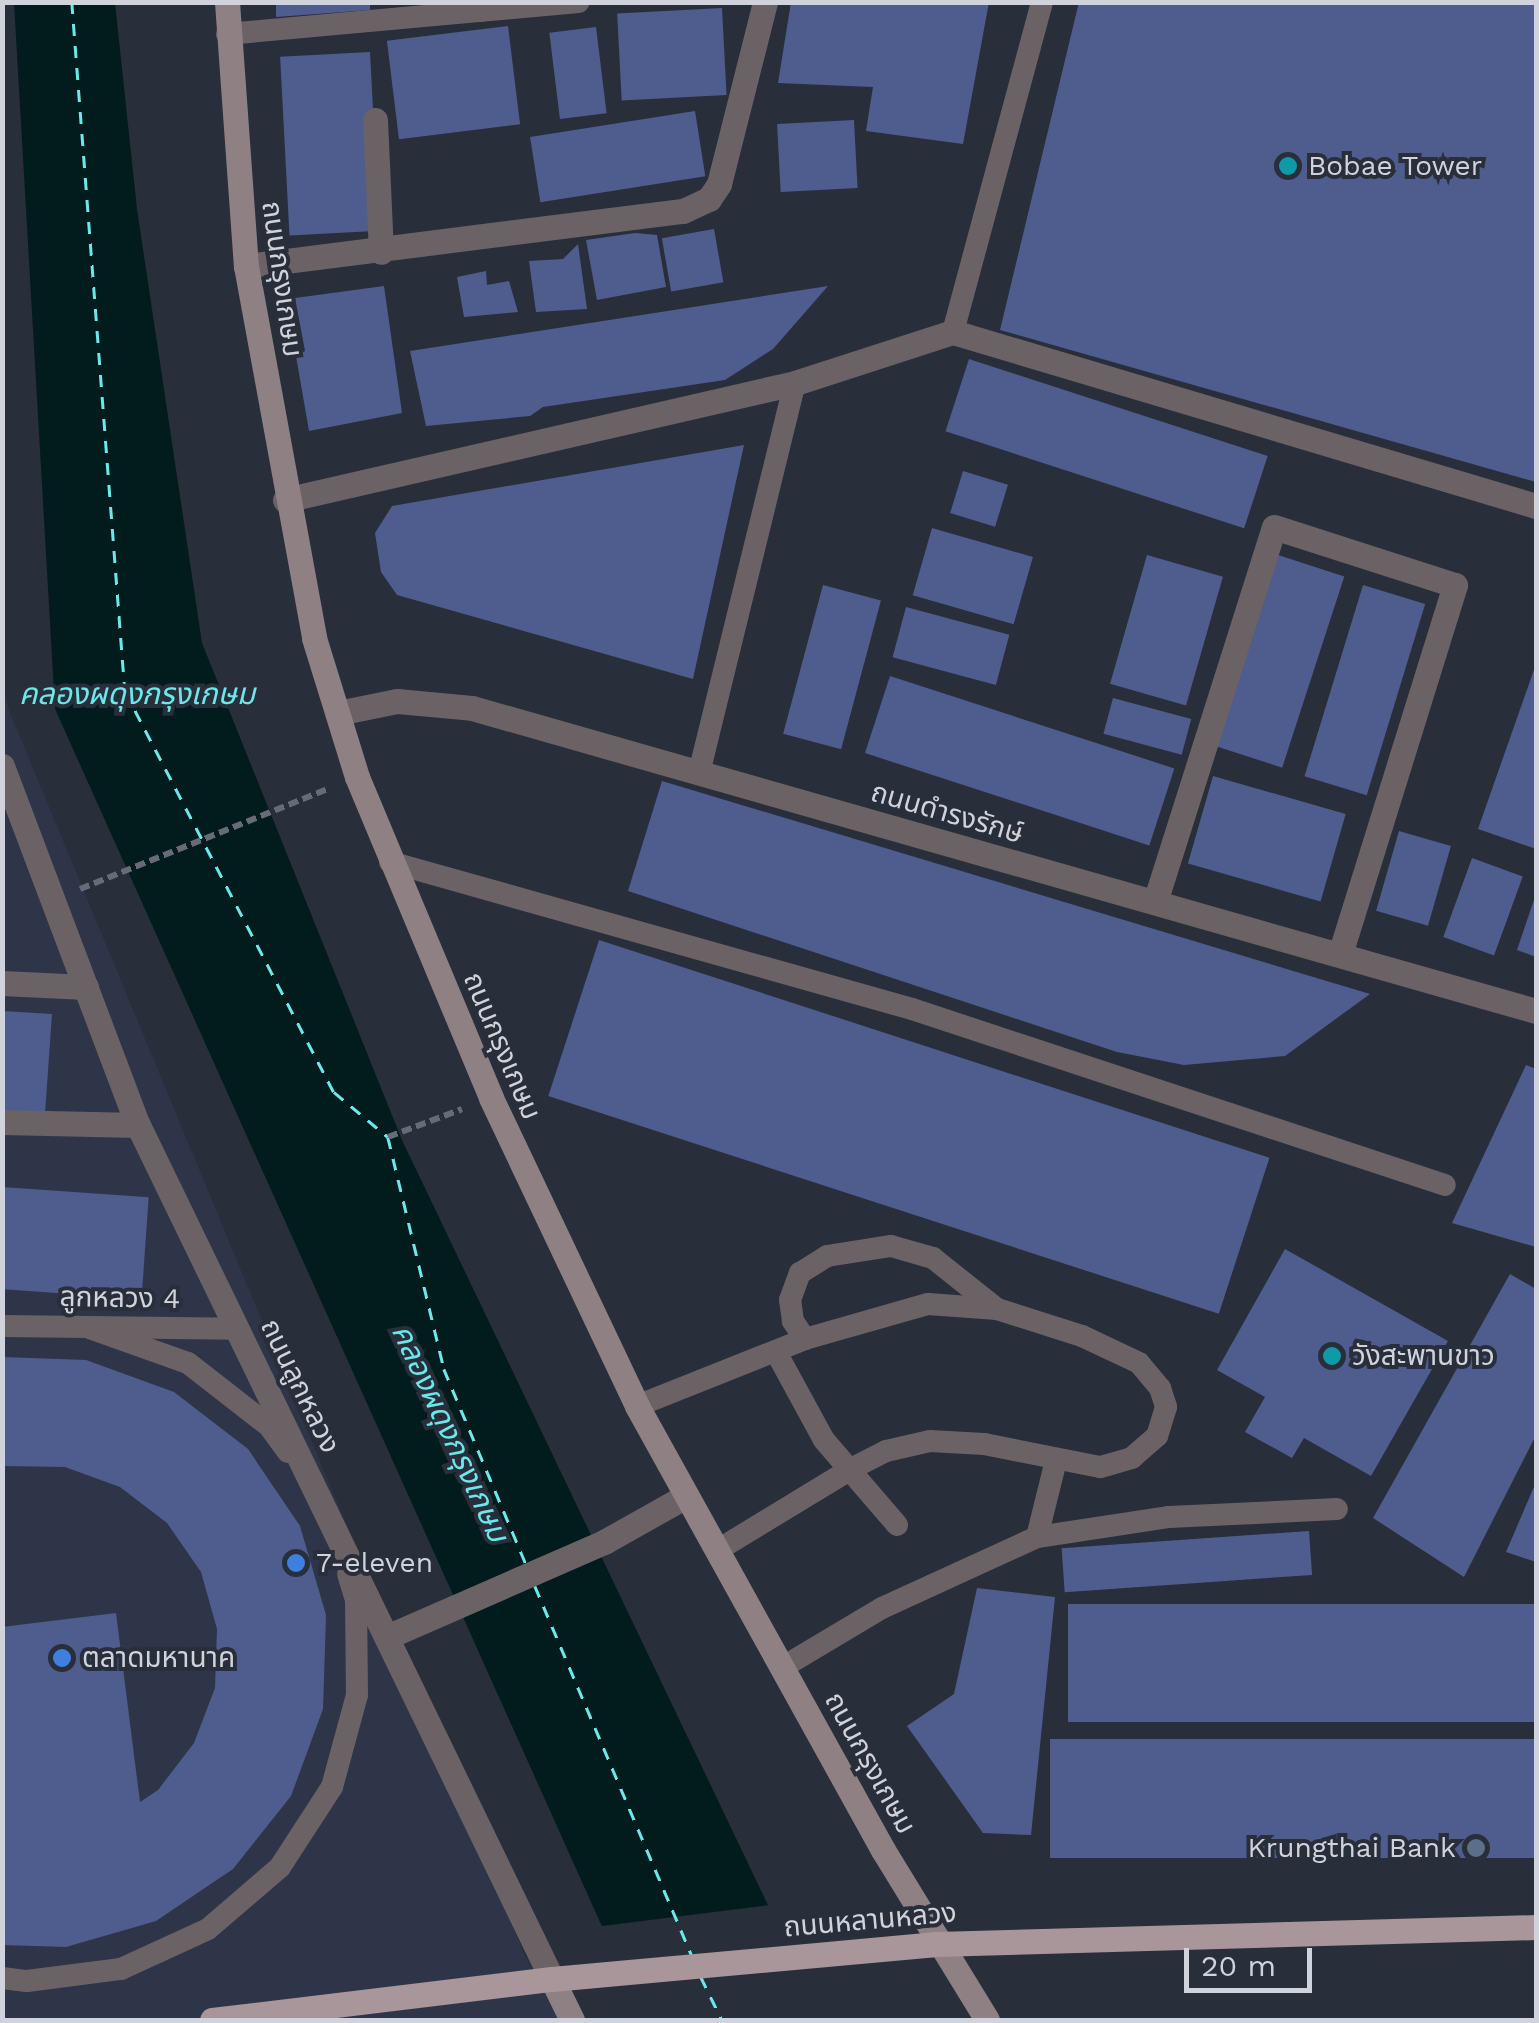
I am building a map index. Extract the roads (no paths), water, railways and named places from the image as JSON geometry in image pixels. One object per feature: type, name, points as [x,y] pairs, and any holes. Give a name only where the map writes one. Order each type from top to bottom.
[{"type":"main road","name":"ถนนกรุงเกษม","points":[[226,2],[246,266],[285,500],[314,638],[357,777],[491,1098],[637,1406],[936,1944],[986,2020]]},
{"type":"main road","name":"ถนนหลานหลวง","points":[[212,2020],[552,1979],[936,1944],[1536,1927]]},
{"type":"main road","name":"ถนนลูกหลวง","points":[[552,1979],[572,2020]]},
{"type":"street","points":[[246,266],[683,211],[709,199],[719,184],[764,2]]},
{"type":"street","points":[[375,120],[381,252]]},
{"type":"street","points":[[285,500],[795,383],[953,332],[1536,506]]},
{"type":"street","points":[[1155,902],[1274,527],[1455,585],[1340,955]]},
{"type":"street","name":"ถนนดำรงรักษ์","points":[[338,713],[396,700],[453,705],[1536,1011]]},
{"type":"street","name":"ถนนลูกหลวง","points":[[2,766],[138,1125],[328,1509],[552,1979]]},
{"type":"street","points":[[2,984],[86,986]]},
{"type":"street","points":[[2,1122],[138,1125]]},
{"type":"street","points":[[389,1636],[604,1542],[686,1496]]},
{"type":"lane","points":[[227,34],[480,6],[579,2]]},
{"type":"lane","points":[[953,332],[1042,2]]},
{"type":"lane","points":[[699,774],[795,383]]},
{"type":"lane","points":[[390,862],[912,1008],[1444,1185]]},
{"type":"lane","points":[[805,1338],[792,1321],[790,1300],[800,1273],[827,1256],[892,1246],[933,1258],[997,1310]]},
{"type":"lane","points":[[637,1406],[805,1338],[900,1307],[997,1310],[1096,1342],[1138,1363],[1160,1388],[1166,1407],[1157,1436],[1132,1458],[1100,1468],[984,1444],[930,1441],[886,1451],[718,1550]]},
{"type":"lane","name":"ลูกหลวง 4","points":[[2,1326],[238,1328]]},
{"type":"lane","points":[[2,1978],[27,1982],[121,1969],[208,1929],[280,1867],[332,1787],[357,1695],[356,1600],[328,1509],[269,1426],[188,1363],[92,1329]]},
{"type":"lane","points":[[776,1352],[824,1440],[897,1525]]},
{"type":"lane","points":[[1037,1537],[1056,1460]]},
{"type":"lane","points":[[783,1667],[882,1608],[1037,1537],[1169,1517],[1336,1509]]},
{"type":"water","name":"คลองผดุงกรุงเกษม","points":[[14,3],[115,3],[137,209],[202,643],[402,1140],[823,2020],[644,2020],[55,709]]},
{"type":"place","name":"Bobae Tower","points":[[1288,166]]},
{"type":"place","name":"วังสะพานขาว","points":[[1332,1356]]},
{"type":"place","name":"7-eleven","points":[[296,1563]]},
{"type":"place","name":"ตลาดมหานาค","points":[[62,1658]]},
{"type":"place","name":"Krungthai Bank","points":[[1476,1848]]}]
